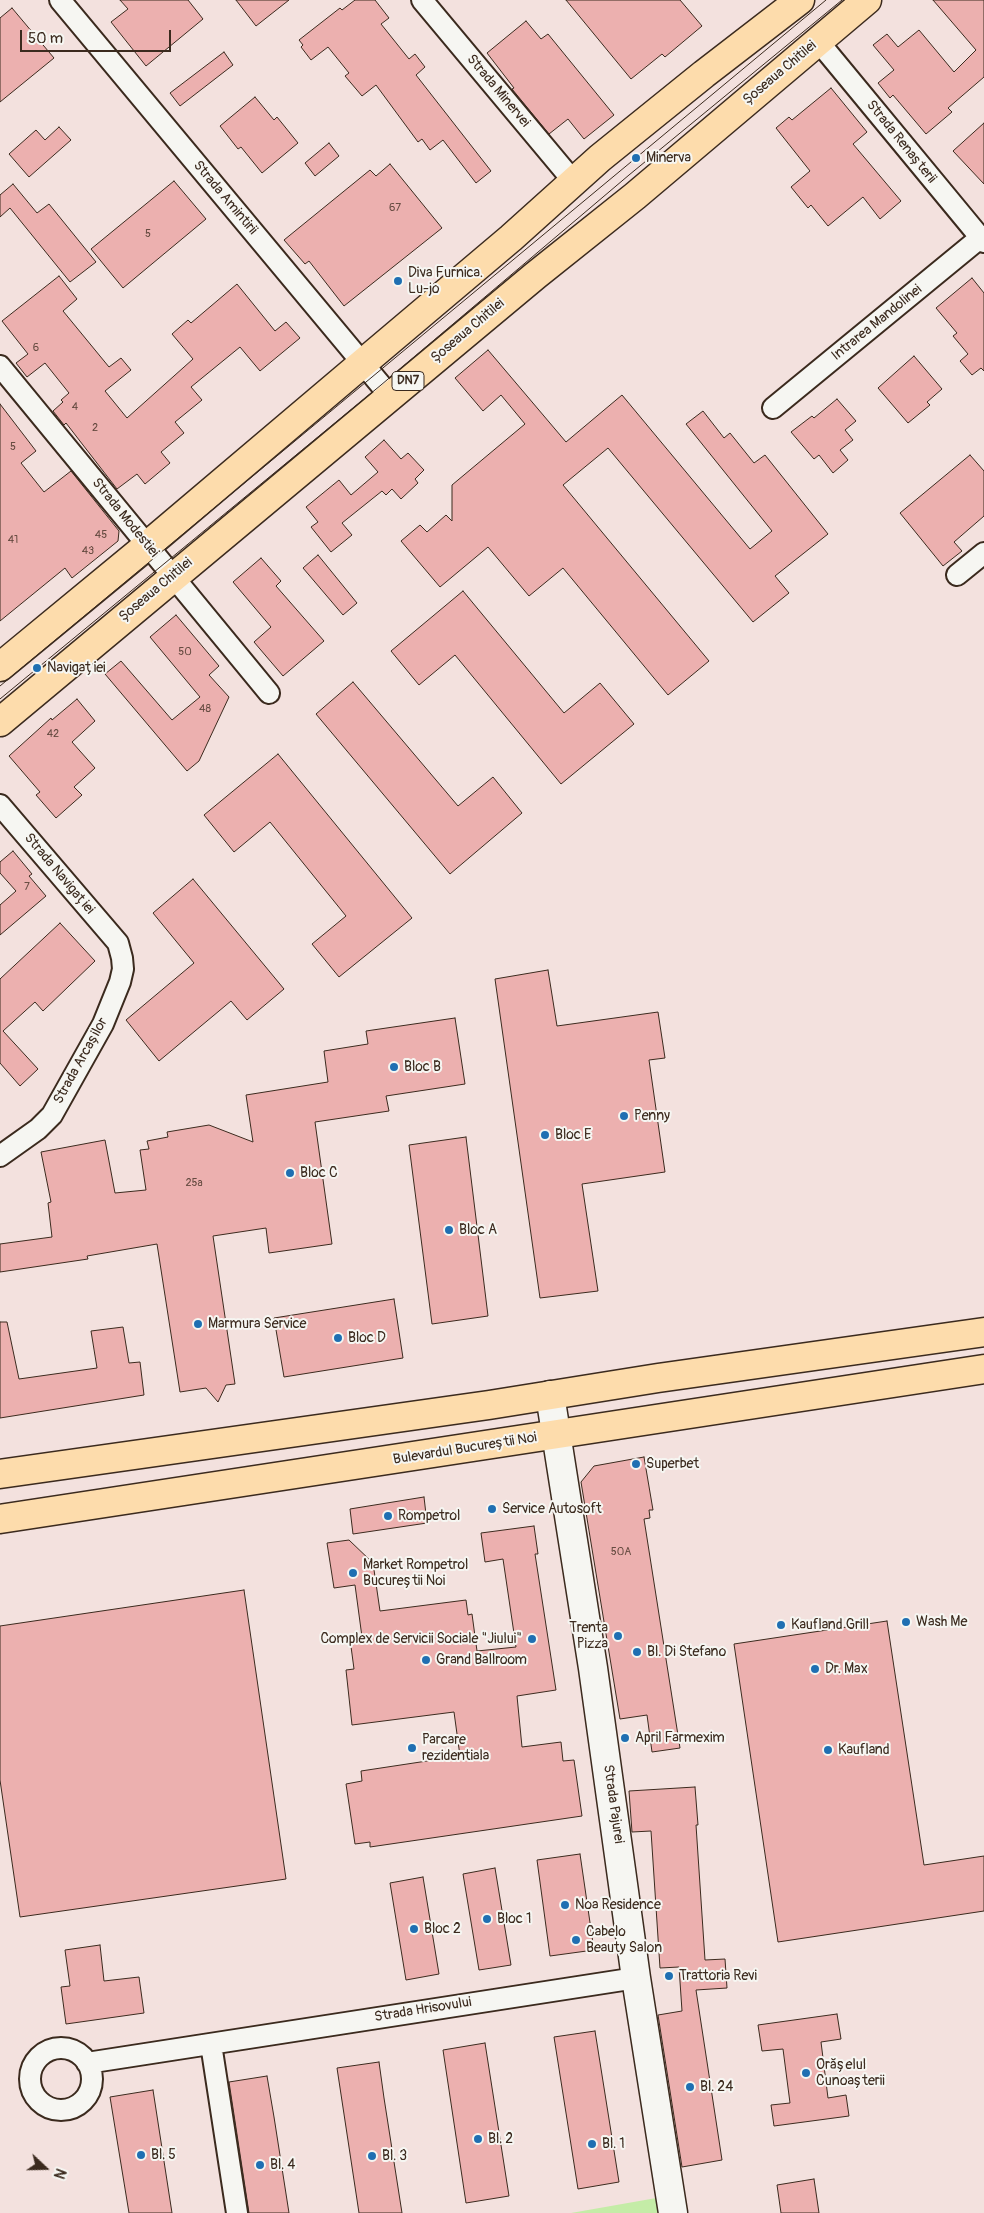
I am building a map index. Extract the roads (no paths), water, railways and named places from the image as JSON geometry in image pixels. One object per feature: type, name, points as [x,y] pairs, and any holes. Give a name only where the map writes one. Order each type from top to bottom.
[{"type":"main road","name":"Șoseaua Chitilei","points":[[0,722],[536,275],[635,196],[867,0]]},
{"type":"main road","points":[[0,667],[363,363],[600,158],[793,2]]},
{"type":"main road","points":[[0,1474],[984,1332]]},
{"type":"main road","points":[[930,1340],[931,1377]]},
{"type":"main road","name":"Bulevardul Bucureștii Noi","points":[[0,1520],[984,1369]]},
{"type":"street","name":"Strada Amintirii","points":[[60,0],[390,396]]},
{"type":"street","name":"Strada Minervei","points":[[422,0],[574,182]]},
{"type":"street","name":"Strada Renașterii","points":[[818,41],[982,240]]},
{"type":"street","name":"Intrarea Mandolinei","points":[[773,408],[982,240]]},
{"type":"street","name":"Strada Modestiei","points":[[0,366],[270,693]]},
{"type":"street","points":[[957,575],[984,553]]},
{"type":"street","name":"Strada Navigației","points":[[0,805],[118,943]]},
{"type":"street","name":"Strada Arcașilor","points":[[0,1156],[38,1129],[52,1114],[103,1024],[120,982],[122,958],[118,943]]},
{"type":"street","name":"Strada Pajurei","points":[[550,1395],[609,1772],[636,1978],[673,2213]]},
{"type":"street","name":"Strada Hrisovului","points":[[87,2063],[636,1978]]},
{"type":"street","points":[[211,2044],[237,2213]]},
{"type":"tram line","points":[[0,686],[826,0]]},
{"type":"tram line","points":[[0,699],[381,385],[629,175],[842,0]]},
{"type":"place","name":"Minerva","points":[[636,158]]},
{"type":"place","name":"Diva Furnica. Lu-jo","points":[[398,281]]},
{"type":"place","name":"Navigației","points":[[37,668]]},
{"type":"place","name":"Bloc B","points":[[394,1067]]},
{"type":"place","name":"Penny","points":[[624,1116]]},
{"type":"place","name":"Bloc E","points":[[545,1135]]},
{"type":"place","name":"Bloc C","points":[[290,1173]]},
{"type":"place","name":"Bloc A","points":[[449,1230]]},
{"type":"place","name":"Marmura Service","points":[[198,1324]]},
{"type":"place","name":"Bloc D","points":[[338,1338]]},
{"type":"place","name":"Superbet","points":[[636,1464]]},
{"type":"place","name":"Service Autosoft","points":[[492,1509]]},
{"type":"place","name":"Rompetrol","points":[[388,1516]]},
{"type":"place","name":"Market Rompetrol Bucureștii Noi","points":[[353,1573]]},
{"type":"place","name":"Wash Me","points":[[906,1622]]},
{"type":"place","name":"Kaufland Grill","points":[[781,1625]]},
{"type":"place","name":"Trenta Pizza","points":[[618,1636]]},
{"type":"place","name":"Complex de Servicii Sociale \"Jiului\"","points":[[532,1639]]},
{"type":"place","name":"Bl. Di Stefano","points":[[637,1652]]},
{"type":"place","name":"Grand Ballroom","points":[[426,1660]]},
{"type":"place","name":"Dr. Max","points":[[815,1669]]},
{"type":"place","name":"April Farmexim","points":[[625,1738]]},
{"type":"place","name":"Parcare rezidentiala","points":[[412,1748]]},
{"type":"place","name":"Kaufland","points":[[828,1750]]},
{"type":"place","name":"Noa Residence","points":[[565,1905]]},
{"type":"place","name":"Bloc 1","points":[[487,1919]]},
{"type":"place","name":"Bloc 2","points":[[414,1929]]},
{"type":"place","name":"Cabelo Beauty Salon","points":[[576,1940]]},
{"type":"place","name":"Trattoria Revi","points":[[669,1976]]},
{"type":"place","name":"Orășelul Cunoașterii","points":[[806,2073]]},
{"type":"place","name":"Bl. 24","points":[[690,2087]]},
{"type":"place","name":"Bl. 2","points":[[478,2139]]},
{"type":"place","name":"Bl. 1","points":[[592,2144]]},
{"type":"place","name":"Bl. 5","points":[[141,2155]]},
{"type":"place","name":"Bl. 3","points":[[372,2156]]},
{"type":"place","name":"Bl. 4","points":[[260,2165]]}]
